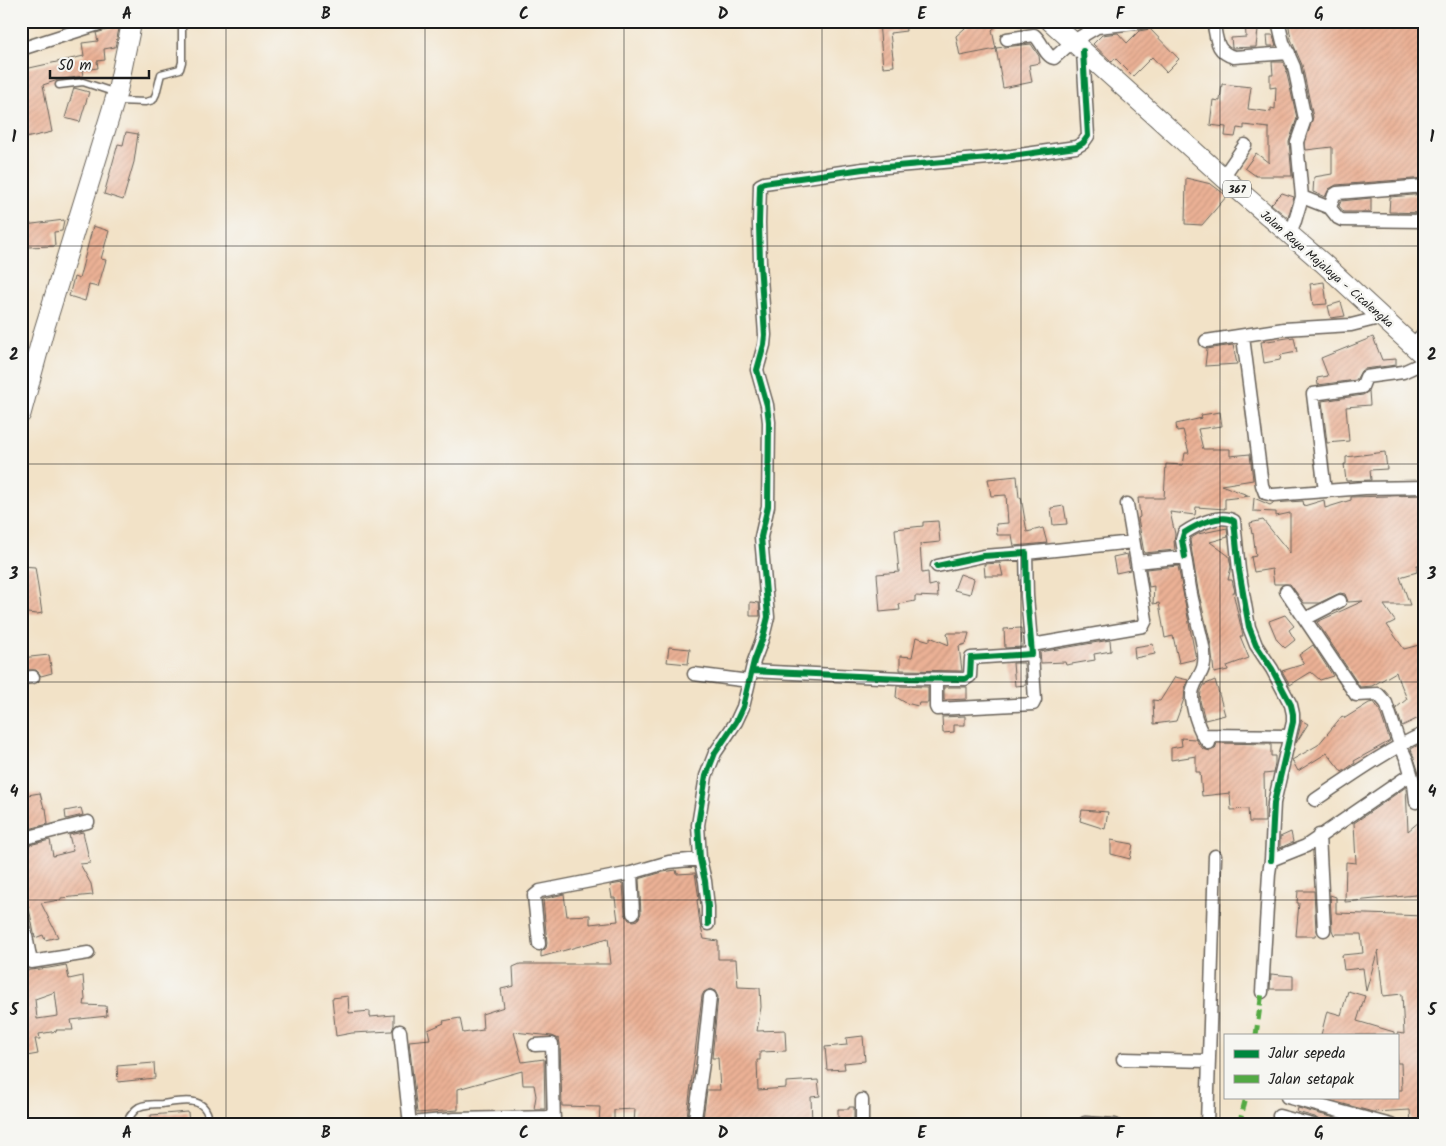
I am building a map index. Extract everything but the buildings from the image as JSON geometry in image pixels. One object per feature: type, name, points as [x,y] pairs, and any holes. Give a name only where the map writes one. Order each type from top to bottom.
[{"type":"main road","points":[[21,414],[44,330],[116,97],[132,21]]},
{"type":"main road","name":"Jalan Raya Majalaya - Cicalengka","points":[[1050,21],[1223,177],[1383,317],[1418,351]]},
{"type":"street","points":[[21,49],[108,21]]},
{"type":"street","points":[[1213,21],[1219,48],[1227,55],[1234,57],[1289,53]]},
{"type":"street","points":[[1278,21],[1297,78],[1305,119],[1296,142],[1302,197],[1289,235]]},
{"type":"street","points":[[1007,39],[1034,35],[1038,38],[1049,56],[1053,58],[1078,46],[1097,24],[1141,22]]},
{"type":"street","points":[[708,924],[707,898],[700,859],[698,825],[708,771],[716,753],[736,722],[743,707],[754,661],[768,617],[762,537],[768,506],[768,422],[767,405],[758,370],[765,335],[759,223],[761,184],[854,170],[1012,156],[1076,147],[1083,143],[1088,136],[1078,46]]},
{"type":"street","points":[[1223,177],[1245,145]]},
{"type":"street","points":[[1330,208],[1334,195],[1337,193],[1425,186]]},
{"type":"street","points":[[1302,197],[1330,208],[1342,220],[1425,221]]},
{"type":"street","points":[[1206,341],[1243,337],[1284,329],[1351,325],[1383,317]]},
{"type":"street","points":[[1418,351],[1425,332]]},
{"type":"street","points":[[1243,337],[1262,485],[1265,493],[1273,496],[1325,491],[1425,487]]},
{"type":"street","points":[[1325,491],[1313,394],[1362,387],[1366,377],[1403,372],[1425,362]]},
{"type":"street","points":[[694,674],[968,678],[970,676],[971,658],[1032,649],[1140,627],[1145,625],[1146,620],[1127,504]]},
{"type":"street","points":[[1262,992],[1274,803],[1294,714],[1272,669],[1256,645],[1249,627],[1239,570],[1234,521],[1226,519],[1207,521],[1184,533],[1182,540],[1192,602],[1203,642],[1202,673],[1192,695],[1197,722],[1206,739],[1289,736]]},
{"type":"street","points":[[937,566],[983,556],[1133,542]]},
{"type":"street","points":[[936,679],[937,709],[1033,704],[1035,700],[1027,596],[1026,553]]},
{"type":"street","points":[[1136,562],[1185,557]]},
{"type":"street","points":[[1286,591],[1356,695],[1374,693],[1382,697],[1386,703],[1411,774],[1416,802]]},
{"type":"street","points":[[1305,619],[1340,600]]},
{"type":"street","points":[[1315,800],[1360,769],[1400,745],[1425,734]]},
{"type":"street","points":[[1271,860],[1306,846],[1319,835],[1411,774]]},
{"type":"street","points":[[21,839],[88,822]]},
{"type":"street","points":[[1319,835],[1324,930]]},
{"type":"street","points":[[1207,1125],[1215,856]]},
{"type":"street","points":[[539,944],[534,896],[540,891],[631,874],[669,862],[700,859]]},
{"type":"street","points":[[631,874],[632,913]]},
{"type":"street","points":[[21,910],[32,962],[88,953]]},
{"type":"street","points":[[694,1125],[710,997]]},
{"type":"street","points":[[400,1031],[410,1124],[455,1119],[554,1121],[552,1044],[535,1045]]},
{"type":"street","points":[[1123,1059],[1208,1061]]},
{"type":"street","points":[[1282,1098],[1279,1120],[1313,1125]]},
{"type":"street","points":[[1290,1098],[1368,1122],[1391,1125]]},
{"type":"street","points":[[862,1100],[862,1125]]},
{"type":"street","points":[[1085,1123],[1107,1124]]},
{"type":"lane","points":[[59,85],[83,82],[116,97],[146,102],[152,100],[156,94],[161,74],[180,69],[182,62],[182,24]]},
{"type":"lane","points":[[125,1125],[131,1114],[140,1106],[192,1100],[202,1106],[209,1117],[209,1125]]},
{"type":"marked path","points":[[1256,1034],[1262,992]]},
{"type":"marked path","points":[[1239,1125],[1246,1098]]},
{"type":"cycle path","points":[[708,924],[708,907],[700,859],[698,825],[706,776],[715,753],[736,722],[743,707],[754,661],[768,617],[761,537],[768,506],[769,422],[767,405],[757,370],[765,335],[760,263],[760,185],[863,169],[1012,156],[1076,147],[1083,143],[1088,136],[1083,51]]},
{"type":"cycle path","points":[[1185,557],[1182,540],[1184,533],[1215,519],[1222,518],[1234,521],[1239,570],[1249,627],[1256,645],[1272,669],[1291,705],[1293,722],[1274,803],[1271,860]]},
{"type":"cycle path","points":[[752,671],[965,679],[970,676],[971,658],[1032,654],[1027,596],[1026,553],[983,556],[937,566]]}]
